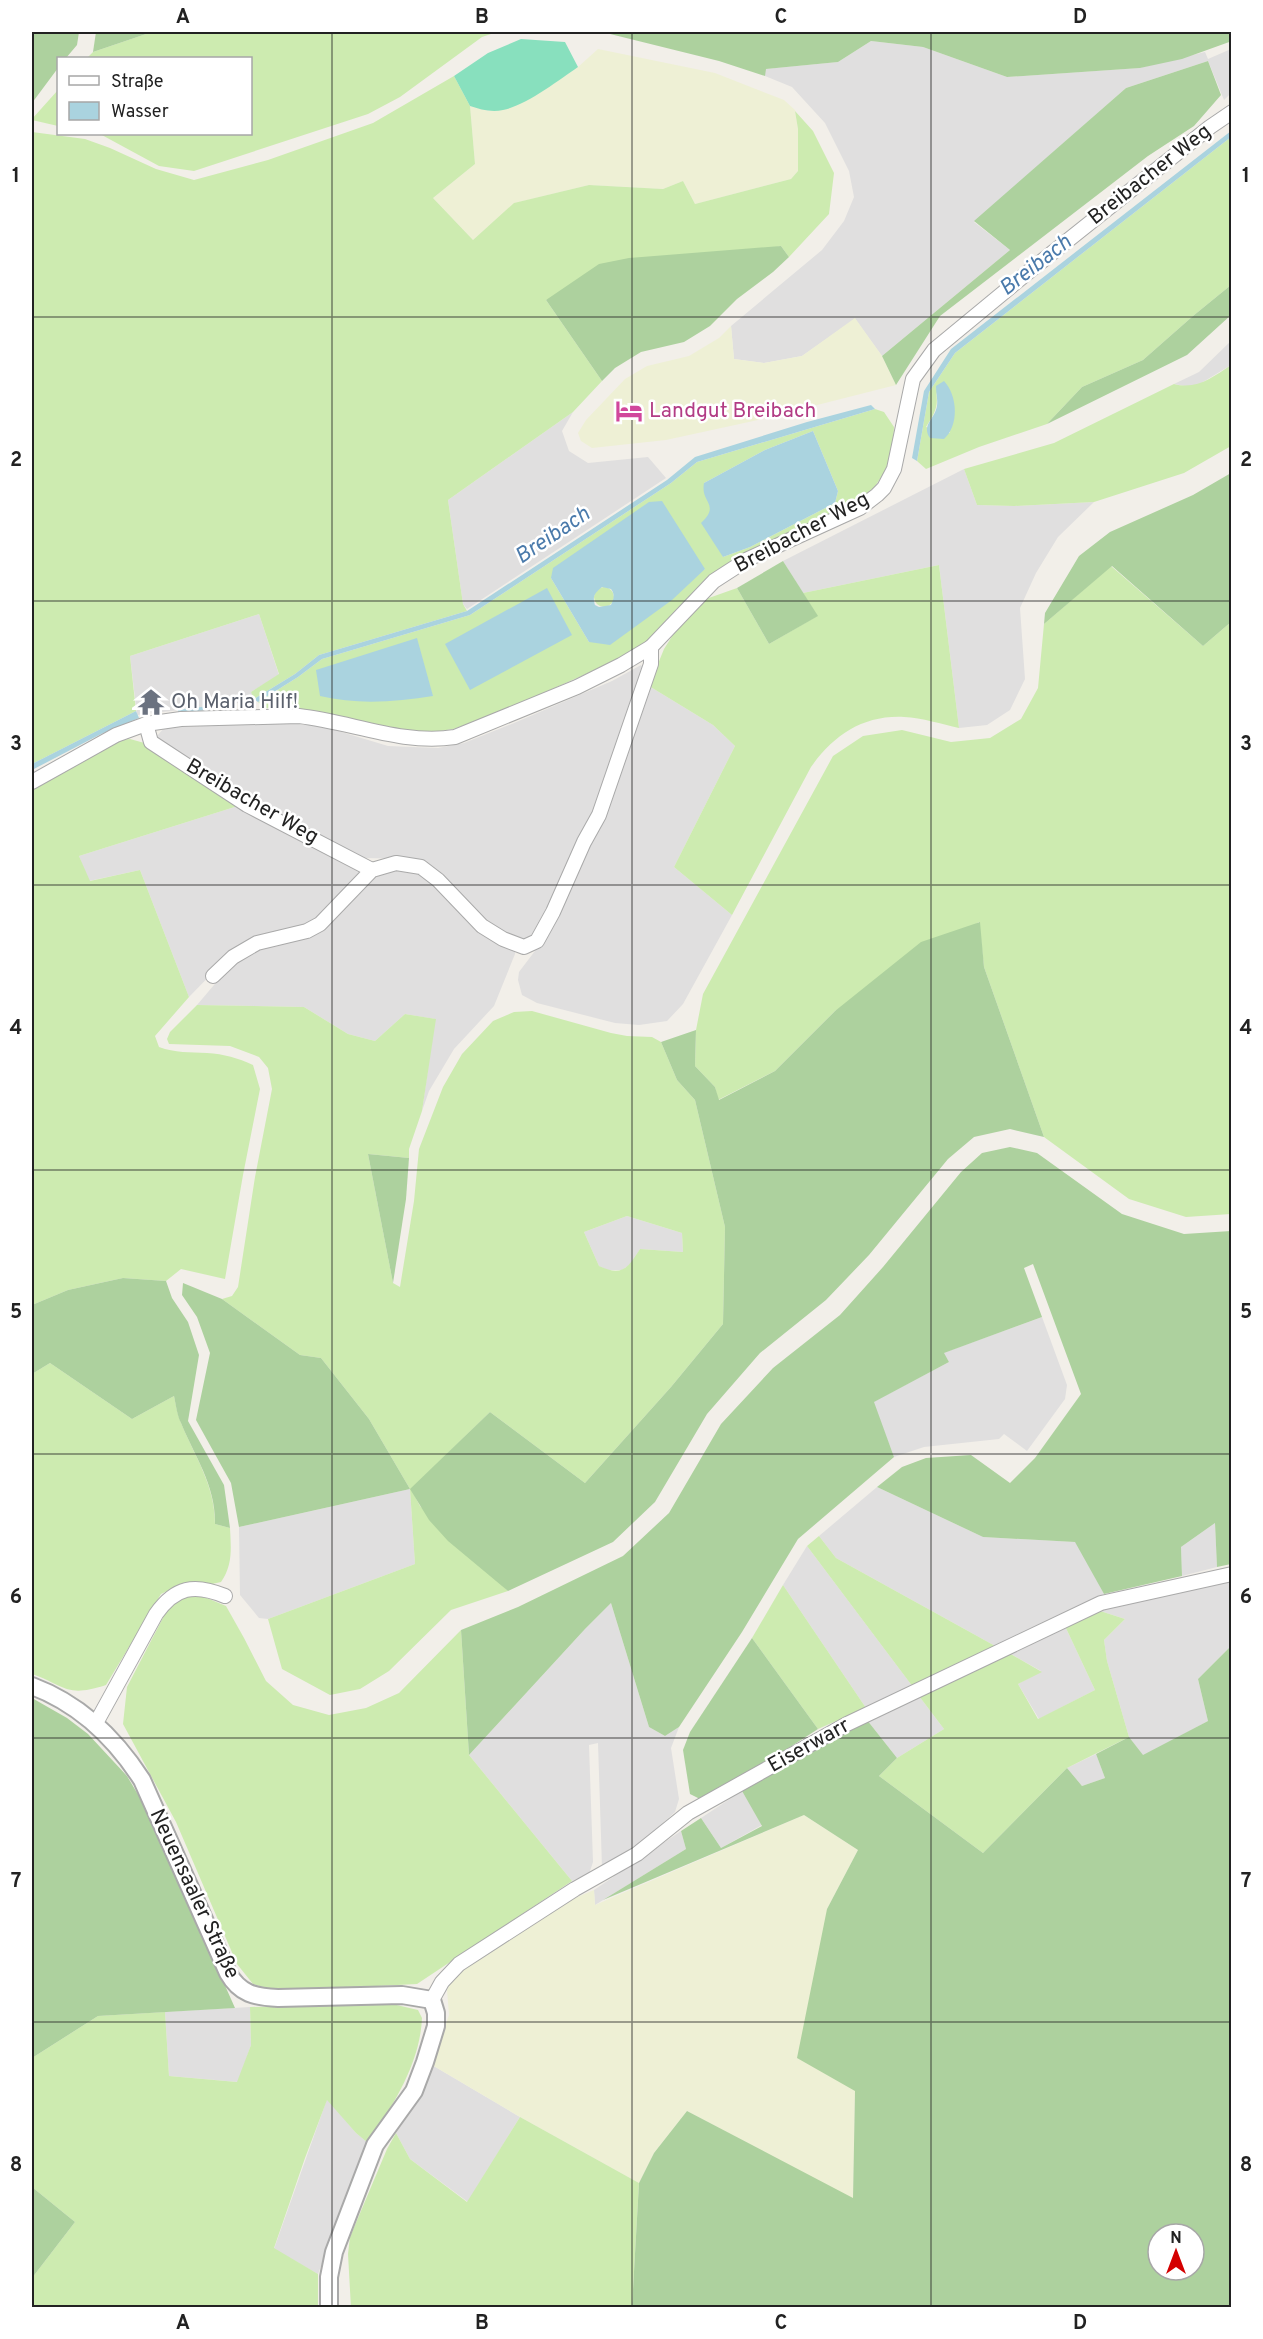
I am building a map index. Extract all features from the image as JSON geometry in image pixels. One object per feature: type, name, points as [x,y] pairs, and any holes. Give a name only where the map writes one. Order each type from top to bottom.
[{"type":"street","name":"Breibacher Weg","points":[[32,782],[116,735],[146,723],[181,719],[280,715],[317,718],[389,736],[412,739],[436,740],[455,737],[577,687],[621,665],[651,647],[714,581],[748,559],[860,508],[877,495],[884,488],[894,469],[913,379],[934,350],[1032,269],[1232,112]]},
{"type":"street","points":[[213,976],[233,957],[257,943],[307,931],[320,924],[372,870],[396,863],[421,867],[438,880],[474,919],[503,939],[524,947],[537,941],[553,912],[612,784],[630,719],[651,664],[651,647]]},
{"type":"street","name":"Breibacher Weg","points":[[146,723],[151,742],[247,805],[372,870]]},
{"type":"street","name":"Eiserwarr","points":[[432,2000],[441,1982],[459,1964],[575,1889],[637,1854],[688,1813],[848,1724],[1101,1604],[1232,1574]]},
{"type":"street","points":[[96,1723],[156,1614],[169,1598],[181,1591],[199,1589],[211,1590],[225,1596]]},
{"type":"street","name":"Neuensaaler Straße","points":[[32,1686],[76,1709],[96,1723],[127,1756],[142,1780],[228,1973],[239,1988],[259,1998],[402,1995],[432,2000]]},
{"type":"street","points":[[329,2307],[329,2277],[334,2252],[375,2145],[414,2091],[426,2062],[436,2026],[436,2013],[432,2000]]},
{"type":"shaded area","points":[[871,41],[923,47],[1007,77],[1139,68],[1205,52],[1208,59],[1231,49],[1231,93],[1224,100],[1208,61],[1126,88],[974,222],[1010,250],[882,356],[855,319],[802,356],[764,363],[734,359],[731,326],[822,250],[844,221],[854,197],[849,171],[825,123],[792,87],[765,76],[765,69],[838,62]]},
{"type":"shaded area","points":[[1231,341],[1231,365],[1198,385],[1189,387],[1174,384],[1199,372]]},
{"type":"shaded area","points":[[573,412],[562,431],[569,451],[588,463],[648,457],[666,478],[467,609],[463,604],[448,500]]},
{"type":"shaded area","points":[[964,469],[977,505],[1014,506],[1094,502],[1058,537],[1036,573],[1020,608],[1025,679],[1010,710],[987,725],[959,728],[939,565],[803,593],[783,561]]},
{"type":"shaded area","points":[[259,614],[279,675],[251,692],[257,701],[137,715],[130,656]]},
{"type":"shaded area","points":[[641,665],[644,669],[609,782],[548,908],[533,936],[528,938],[521,939],[494,928],[425,863],[413,859],[363,858],[253,804],[160,743],[157,736],[164,728],[280,722],[325,727],[388,746],[438,748],[464,743],[514,723],[612,681]]},
{"type":"shaded area","points":[[649,686],[713,725],[735,746],[674,867],[732,915],[683,1004],[667,1021],[639,1025],[615,1023],[537,1003],[522,995],[518,980],[519,972],[541,943],[586,847],[605,818]]},
{"type":"shaded area","points":[[241,805],[361,871],[361,876],[319,919],[230,955],[189,997],[140,870],[89,881],[79,856]]},
{"type":"shaded area","points":[[397,868],[417,871],[458,908],[474,928],[480,928],[515,950],[494,1006],[454,1049],[429,1091],[422,1111],[435,1019],[405,1014],[375,1041],[348,1034],[304,1007],[197,1005],[236,959],[259,945],[317,932],[332,922],[374,878],[384,871]]},
{"type":"shaded area","points":[[627,1216],[682,1233],[683,1252],[640,1249],[632,1263],[622,1270],[607,1270],[599,1266],[584,1232]]},
{"type":"shaded area","points":[[1042,1317],[1067,1385],[1065,1399],[1027,1451],[1004,1434],[999,1439],[924,1447],[894,1457],[873,1402],[949,1362],[943,1353]]},
{"type":"shaded area","points":[[877,1487],[983,1537],[1076,1542],[1104,1594],[997,1647],[836,1558],[819,1536]]},
{"type":"shaded area","points":[[410,1489],[415,1564],[268,1619],[259,1618],[240,1595],[239,1527]]},
{"type":"shaded area","points":[[1215,1523],[1217,1567],[1182,1576],[1181,1547]]},
{"type":"shaded area","points":[[807,1546],[913,1687],[866,1708],[783,1585]]},
{"type":"shaded area","points":[[1231,1581],[1231,1646],[1198,1679],[1208,1721],[1143,1756],[1129,1737],[1107,1661],[1104,1640],[1125,1619],[1097,1610]]},
{"type":"shaded area","points":[[611,1603],[649,1727],[665,1736],[679,1727],[671,1748],[679,1799],[675,1812],[637,1847],[602,1867],[598,1743],[589,1745],[593,1862],[589,1874],[572,1881],[469,1755]]},
{"type":"shaded area","points":[[1065,1626],[1095,1690],[1039,1719],[1018,1684],[1041,1671],[1009,1653]]},
{"type":"shaded area","points":[[919,1696],[944,1729],[897,1758],[867,1720]]},
{"type":"shaded area","points":[[1096,1754],[1105,1778],[1082,1786],[1067,1768]]},
{"type":"shaded area","points":[[742,1791],[762,1825],[721,1848],[701,1818]]},
{"type":"shaded area","points":[[681,1831],[686,1849],[595,1905],[594,1890]]},
{"type":"shaded area","points":[[250,2007],[251,2045],[238,2082],[169,2076],[165,2012]]},
{"type":"shaded area","points":[[432,2065],[520,2117],[468,2202],[410,2159],[396,2133],[417,2101]]},
{"type":"shaded area","points":[[327,2099],[356,2133],[368,2143],[318,2274],[274,2249]]},
{"type":"green space","points":[[32,32],[79,32],[77,45],[67,57],[57,57],[57,69],[32,103]]},
{"type":"green space","points":[[96,32],[152,32],[93,52]]},
{"type":"green space","points":[[152,32],[497,32],[482,37],[400,97],[368,114],[194,171],[159,166],[102,135],[252,135],[252,57],[88,57],[93,52]]},
{"type":"green space","points":[[602,32],[1231,32],[1232,41],[1182,59],[1140,68],[1007,77],[923,47],[871,41],[838,62],[766,69],[765,76],[719,61]]},
{"type":"green space","points":[[521,39],[565,42],[578,67],[542,92],[512,108],[494,111],[470,106],[454,76],[488,53]]},
{"type":"green space","points":[[598,49],[715,73],[784,100],[795,110],[798,129],[798,171],[791,179],[695,204],[683,181],[663,189],[589,185],[515,203],[473,240],[433,198],[475,164],[470,106],[489,111],[542,91],[578,67]]},
{"type":"green space","points":[[1208,61],[1221,95],[1194,126],[1148,156],[940,316],[896,385],[882,356],[1010,250],[974,221],[1126,88]]},
{"type":"green space","points":[[454,76],[470,106],[475,164],[433,198],[473,240],[514,203],[589,185],[663,189],[683,181],[695,204],[791,179],[798,171],[798,129],[795,111],[813,131],[834,173],[829,214],[789,257],[781,246],[546,300],[602,381],[573,412],[448,500],[463,604],[467,611],[319,655],[295,674],[254,699],[251,692],[279,674],[259,614],[130,656],[136,711],[32,764],[32,132],[85,139],[156,169],[194,180],[268,160],[373,123]]},
{"type":"green space","points":[[57,91],[57,126],[32,119]]},
{"type":"green space","points":[[1231,137],[1231,285],[1143,360],[1082,387],[1047,424],[979,447],[926,469],[917,461],[929,392],[955,353]],"holes":[[[936,392],[950,433],[926,427],[935,410]]]},
{"type":"green space","points":[[781,246],[789,257],[737,299],[710,326],[684,342],[641,352],[615,368],[602,381],[546,300],[599,264],[629,258]]},
{"type":"green space","points":[[1231,285],[1231,315],[1187,355],[1047,424],[1082,387],[1143,360]]},
{"type":"green space","points":[[855,318],[882,356],[896,385],[758,420],[666,440],[592,448],[581,441],[578,433],[586,420],[625,379],[647,366],[689,356],[719,338],[731,326],[734,359],[764,363],[802,356]]},
{"type":"green space","points":[[1231,365],[1231,446],[1184,473],[1094,502],[1014,506],[977,505],[964,469],[1054,443],[1174,384],[1197,384]]},
{"type":"green space","points":[[875,409],[884,412],[894,427],[893,446],[887,468],[874,488],[854,504],[751,550],[728,563],[710,576],[650,639],[631,652],[494,715],[453,729],[434,732],[398,730],[317,711],[265,708],[258,702],[322,659],[470,615],[671,483],[697,462]],"holes":[[[813,431],[838,491],[835,503],[750,547],[723,557],[710,515],[711,510],[704,483],[765,450]],[[705,569],[589,642],[551,578]]]},
{"type":"green space","points":[[1231,473],[1231,622],[1203,646],[1112,566],[1044,624],[1045,613],[1079,556],[1110,532],[1193,495]]},
{"type":"green space","points":[[783,561],[818,616],[769,644],[737,588]]},
{"type":"green space","points":[[939,565],[959,728],[918,719],[889,717],[875,719],[851,729],[829,745],[811,767],[732,915],[674,867],[735,746],[713,725],[649,686],[664,649],[676,630],[706,599],[737,588],[769,644],[817,616],[803,593]]},
{"type":"green space","points":[[1111,566],[1203,646],[1231,622],[1231,1214],[1186,1217],[1129,1199],[1044,1137],[984,967],[979,922],[835,1011],[775,1071],[718,1100],[715,1087],[695,1066],[696,1030],[703,994],[833,756],[863,736],[902,730],[951,742],[990,738],[1021,719],[1038,688],[1044,624]]},
{"type":"green space","points":[[604,587],[611,590],[614,597],[611,604],[604,607],[597,604],[594,597],[597,590]]},
{"type":"green space","points":[[130,739],[148,744],[241,805],[79,856],[90,881],[140,870],[189,997],[155,1036],[159,1047],[177,1051],[219,1054],[253,1065],[260,1089],[225,1279],[181,1269],[166,1281],[123,1278],[68,1290],[32,1305],[32,789],[107,746],[120,740]]},
{"type":"green space","points":[[980,922],[984,967],[1044,1137],[1010,1129],[974,1137],[948,1159],[869,1255],[826,1300],[760,1353],[707,1414],[655,1502],[613,1542],[508,1591],[448,1541],[429,1520],[410,1489],[490,1412],[585,1483],[671,1387],[723,1324],[725,1227],[695,1100],[677,1080],[661,1042],[696,1030],[695,1066],[715,1087],[719,1100],[775,1071],[835,1011],[921,942]]},
{"type":"green space","points":[[197,1005],[304,1007],[348,1034],[375,1041],[405,1014],[436,1019],[422,1111],[409,1149],[409,1158],[368,1154],[393,1283],[400,1287],[414,1201],[419,1149],[443,1087],[462,1054],[493,1021],[514,1012],[532,1011],[611,1033],[652,1037],[661,1042],[677,1080],[695,1100],[725,1227],[723,1324],[671,1387],[585,1483],[490,1412],[411,1489],[420,1506],[508,1591],[451,1610],[389,1671],[360,1689],[330,1695],[282,1669],[268,1619],[415,1564],[410,1489],[369,1419],[321,1358],[300,1355],[222,1299],[232,1296],[238,1287],[255,1177],[272,1089],[268,1068],[259,1057],[230,1046],[169,1044],[167,1039],[170,1032]],"holes":[[[627,1216],[682,1233],[683,1252],[640,1249],[628,1266],[613,1271],[599,1266],[584,1232]]]},
{"type":"green space","points":[[1010,1147],[1037,1153],[1122,1214],[1184,1234],[1231,1231],[1231,1564],[1217,1567],[1215,1523],[1181,1547],[1182,1576],[1104,1594],[1075,1542],[983,1537],[877,1487],[902,1467],[926,1458],[971,1455],[1010,1483],[1035,1458],[1081,1394],[1033,1264],[1024,1268],[1042,1317],[944,1353],[949,1362],[874,1402],[894,1457],[798,1539],[742,1632],[679,1727],[665,1736],[649,1727],[611,1603],[469,1755],[461,1630],[518,1607],[623,1556],[669,1513],[721,1424],[773,1368],[840,1315],[883,1267],[961,1172],[982,1153]]},
{"type":"green space","points":[[368,1154],[409,1158],[406,1199],[393,1283]]},
{"type":"green space","points":[[123,1278],[166,1281],[172,1298],[188,1322],[199,1355],[188,1421],[224,1485],[230,1528],[215,1524],[208,1484],[180,1420],[174,1396],[132,1419],[50,1363],[32,1374],[32,1305],[68,1290]]},
{"type":"green space","points":[[183,1283],[222,1299],[300,1355],[321,1358],[369,1419],[410,1489],[239,1527],[231,1483],[196,1420],[210,1353],[197,1317],[182,1295]]},
{"type":"green space","points":[[50,1363],[132,1419],[174,1396],[180,1420],[208,1484],[215,1524],[230,1528],[231,1549],[228,1569],[221,1582],[212,1584],[186,1582],[161,1594],[106,1685],[93,1689],[67,1689],[32,1674],[32,1374]]},
{"type":"green space","points":[[819,1536],[836,1558],[997,1647],[913,1687],[807,1546]]},
{"type":"green space","points":[[783,1585],[866,1708],[818,1729],[752,1638]]},
{"type":"green space","points":[[202,1596],[226,1606],[266,1681],[293,1705],[329,1715],[366,1708],[399,1693],[461,1630],[469,1755],[572,1881],[417,1984],[277,1991],[253,1984],[237,1964],[176,1822],[123,1724],[127,1687],[166,1612],[183,1597]]},
{"type":"green space","points":[[1097,1610],[1125,1619],[1104,1640],[1107,1661],[1129,1737],[1067,1768],[983,1853],[879,1776],[897,1758],[944,1729],[919,1696],[1009,1653],[1042,1672],[1018,1684],[1038,1719],[1095,1690],[1065,1626]]},
{"type":"green space","points":[[752,1638],[818,1729],[767,1762],[700,1799],[690,1794],[683,1750],[690,1732]]},
{"type":"green space","points":[[1231,1646],[1231,2307],[632,2307],[639,2183],[654,2153],[687,2111],[853,2198],[855,2091],[797,2058],[827,1909],[858,1850],[804,1815],[603,1900],[686,1849],[681,1831],[701,1818],[721,1848],[762,1826],[742,1791],[867,1720],[897,1758],[879,1776],[983,1853],[1067,1768],[1082,1786],[1105,1778],[1096,1754],[1129,1737],[1143,1755],[1208,1721],[1198,1679]]},
{"type":"green space","points":[[32,1698],[67,1718],[88,1734],[127,1776],[146,1808],[235,2008],[98,2016],[32,2058]]},
{"type":"green space","points":[[804,1815],[858,1850],[827,1909],[855,2091],[853,2199],[687,2111],[654,2153],[639,2183],[432,2065],[449,2015],[447,1990],[451,1981],[464,1968],[568,1901],[594,1890],[595,1905]]},
{"type":"green space","points":[[388,2003],[418,2010],[422,2018],[411,2068],[387,2114],[368,2143],[327,2100],[274,2248],[318,2274],[318,2307],[32,2307],[32,2278],[75,2222],[32,2187],[32,2058],[98,2016],[165,2012],[169,2076],[237,2082],[251,2045],[250,2007]]},
{"type":"green space","points":[[520,2117],[639,2183],[632,2307],[351,2308],[348,2254],[350,2237],[396,2133],[410,2159],[467,2202]]},
{"type":"green space","points":[[32,2187],[75,2222],[32,2278]]},
{"type":"water","points":[[1231,131],[1231,137],[955,353],[929,392],[917,461],[912,458],[924,391],[951,349]]},
{"type":"water","points":[[944,381],[952,395],[954,419],[944,439],[930,438],[927,429],[936,411],[936,386]]},
{"type":"water","points":[[871,405],[875,409],[697,462],[671,483],[470,615],[322,659],[258,702],[254,699],[295,674],[319,655],[467,611],[667,480],[695,457],[807,422]]},
{"type":"water","points":[[813,431],[838,491],[835,503],[750,547],[723,557],[701,523],[707,517],[710,507],[705,495],[704,483],[765,450]]},
{"type":"water","points":[[662,501],[705,569],[672,600],[610,645],[589,642],[551,578],[553,568],[649,502]],"holes":[[[602,587],[611,589],[614,597],[611,605],[599,607],[595,605],[594,597],[598,591]]]},
{"type":"water","points":[[547,588],[572,635],[470,690],[445,644]]},
{"type":"water","points":[[417,638],[433,696],[376,702],[348,701],[320,696],[316,670]]},
{"type":"water","points":[[225,704],[226,708],[178,713],[178,710]]},
{"type":"water","points":[[136,711],[139,718],[101,734],[32,770],[32,764]]},
{"type":"place","name":"Landgut Breibach","points":[[629,411]]},
{"type":"place","name":"Oh Maria Hilf!","points":[[151,702]]},
{"type":"water label","name":"Breibach","points":[[1036,266]]},
{"type":"water label","name":"Breibach","points":[[553,536]]}]
